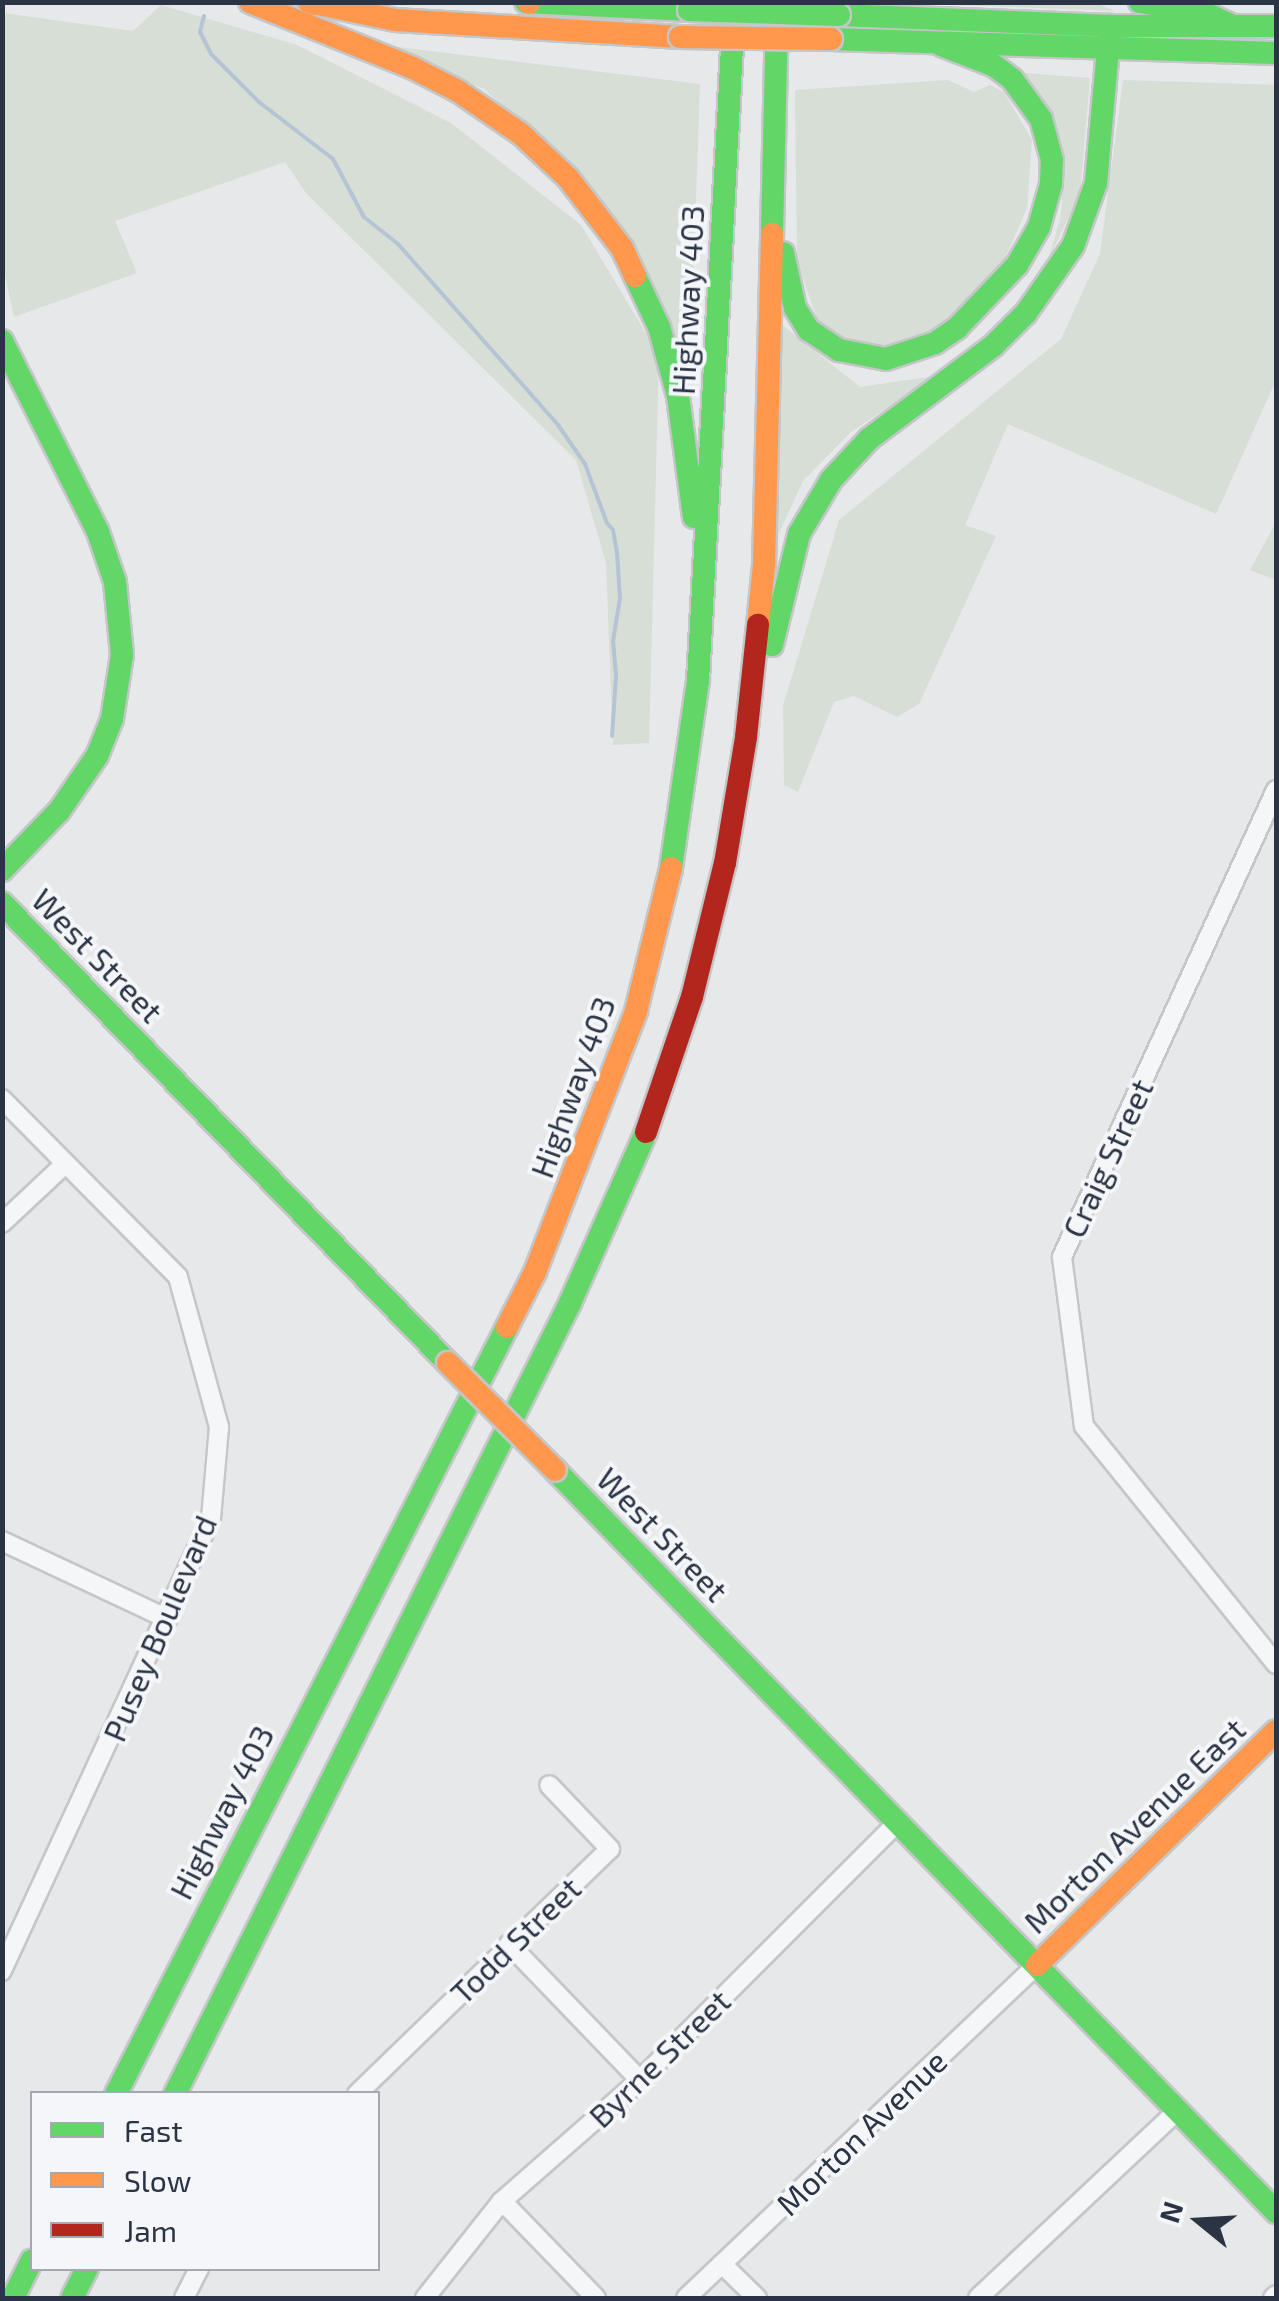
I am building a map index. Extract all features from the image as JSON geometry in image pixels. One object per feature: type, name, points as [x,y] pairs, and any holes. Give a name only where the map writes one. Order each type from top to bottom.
[{"type":"main road","points":[[250,2],[414,68],[480,104],[568,178],[622,248],[659,327],[678,396],[694,514],[691,646],[698,681]]},
{"type":"main road","points":[[528,2],[839,15],[1276,53]]},
{"type":"main road","name":"Highway 403","points":[[118,2091],[536,1272],[636,1011],[667,893],[698,681],[734,2]]},
{"type":"main road","points":[[177,2091],[494,1458],[637,1158],[700,966],[724,863],[746,737],[764,565],[771,126],[778,2]]},
{"type":"main road","points":[[1140,2],[1205,12],[1231,25]]},
{"type":"main road","points":[[313,3],[394,20],[680,37],[941,45],[1110,37],[1231,25],[1276,26]]},
{"type":"main road","points":[[746,737],[762,700],[800,534],[813,506],[869,439],[980,356],[1026,313],[1073,246],[1096,184],[1110,37]]},
{"type":"main road","points":[[771,126],[785,277],[795,308],[809,330],[838,350],[871,358],[898,356],[935,343],[979,310],[1029,248],[1044,211],[1052,160],[1041,119],[1012,79],[984,59],[941,45]]},
{"type":"main road","points":[[2,341],[98,532],[115,582],[122,655],[112,719],[97,756],[58,811],[2,870]]},
{"type":"main road","name":"West Street","points":[[2,903],[1276,2212]]},
{"type":"main road","name":"Morton Avenue East","points":[[1037,1965],[1276,1731]]},
{"type":"main road","points":[[13,2298],[30,2264]]},
{"type":"main road","points":[[72,2298],[86,2271]]},
{"type":"street","name":"Craig Street","points":[[1276,790],[1062,1257],[1084,1426],[1276,1664]]},
{"type":"street","name":"Pusey Boulevard","points":[[2,1100],[178,1277],[219,1427],[211,1518],[168,1619],[3,1969]]},
{"type":"street","points":[[2,1223],[64,1165]]},
{"type":"street","points":[[2,1541],[168,1619]]},
{"type":"street","name":"Todd Street","points":[[360,2091],[610,1848],[549,1785]]},
{"type":"street","name":"Byrne Street","points":[[425,2298],[502,2202],[640,2080],[898,1822]]},
{"type":"street","points":[[509,1944],[640,2080]]},
{"type":"street","name":"Morton Avenue","points":[[686,2298],[1037,1965]]},
{"type":"street","points":[[978,2298],[1178,2110]]},
{"type":"street","points":[[502,2202],[596,2298]]},
{"type":"street","points":[[722,2264],[757,2298]]},
{"type":"street","points":[[184,2298],[197,2271]]},
{"type":"shaded area","points":[[1096,2],[1115,11],[905,3]]},
{"type":"shaded area","points":[[161,5],[297,45],[451,123],[581,225],[659,355],[649,743],[613,745],[606,563],[576,460],[306,193],[285,162],[115,221],[137,273],[14,317],[2,262],[3,13],[133,31]]},
{"type":"shaded area","points":[[382,45],[700,84],[689,397],[555,155],[484,89]]},
{"type":"shaded area","points":[[1024,73],[1090,78],[1080,194],[1049,258],[1061,215],[1064,160]]},
{"type":"shaded area","points":[[948,80],[974,92],[990,85],[1004,92],[1032,140],[1027,208],[1003,263],[950,322],[898,348],[855,348],[817,319],[797,261],[795,90]]},
{"type":"shaded area","points":[[1123,80],[1276,85],[1276,380],[1216,514],[1008,424],[965,525],[996,536],[919,704],[897,717],[854,696],[834,702],[798,792],[784,785],[783,706],[839,520],[1061,339],[1100,254]]},
{"type":"shaded area","points":[[781,324],[860,387],[935,376],[851,432],[803,481],[766,561]]},
{"type":"shaded area","points":[[1276,522],[1276,580],[1250,570]]},
{"type":"waterway","points":[[204,16],[200,32],[211,54],[259,102],[333,159],[364,217],[398,244],[558,425],[585,464],[613,530],[617,552],[620,598],[613,641],[616,676],[612,736]]},
{"type":"traffic: fast","points":[[526,2],[689,10]]},
{"type":"traffic: fast","points":[[1140,2],[1205,13],[1231,25]]},
{"type":"traffic: fast","points":[[689,10],[839,15]]},
{"type":"traffic: fast","points":[[671,868],[698,681],[734,10]]},
{"type":"traffic: fast","points":[[772,234],[777,10]]},
{"type":"traffic: fast","points":[[839,15],[1110,26],[1276,26]]},
{"type":"traffic: fast","points":[[772,645],[799,534],[831,480],[869,439],[994,345],[1026,313],[1073,246],[1096,183],[1110,26]]},
{"type":"traffic: fast","points":[[831,39],[1276,53]]},
{"type":"traffic: fast","points":[[783,253],[795,308],[809,330],[839,350],[886,359],[935,343],[957,328],[1017,265],[1039,227],[1051,184],[1052,160],[1041,119],[1012,79],[995,66],[941,45]]},
{"type":"traffic: fast","points":[[635,276],[659,327],[678,396],[694,517]]},
{"type":"traffic: fast","points":[[2,341],[98,532],[115,582],[122,655],[112,719],[97,756],[59,811],[2,870]]},
{"type":"traffic: fast","points":[[2,903],[448,1363]]},
{"type":"traffic: fast","points":[[176,2091],[570,1303],[646,1132]]},
{"type":"traffic: fast","points":[[118,2091],[507,1327]]},
{"type":"traffic: fast","points":[[555,1470],[1276,2212]]},
{"type":"traffic: fast","points":[[13,2298],[30,2264]]},
{"type":"traffic: fast","points":[[72,2298],[86,2271]]},
{"type":"traffic: slow","points":[[250,2],[413,68],[458,91],[521,134],[568,178],[622,248],[635,276]]},
{"type":"traffic: slow","points":[[309,2],[395,20],[680,37]]},
{"type":"traffic: slow","points":[[680,37],[831,39]]},
{"type":"traffic: slow","points":[[758,625],[764,565],[772,234]]},
{"type":"traffic: slow","points":[[507,1327],[535,1272],[636,1011],[671,868]]},
{"type":"traffic: slow","points":[[448,1363],[555,1470]]},
{"type":"traffic: slow","points":[[1037,1965],[1276,1731]]},
{"type":"traffic: jam","points":[[646,1132],[692,997],[725,863],[746,737],[758,625]]}]
